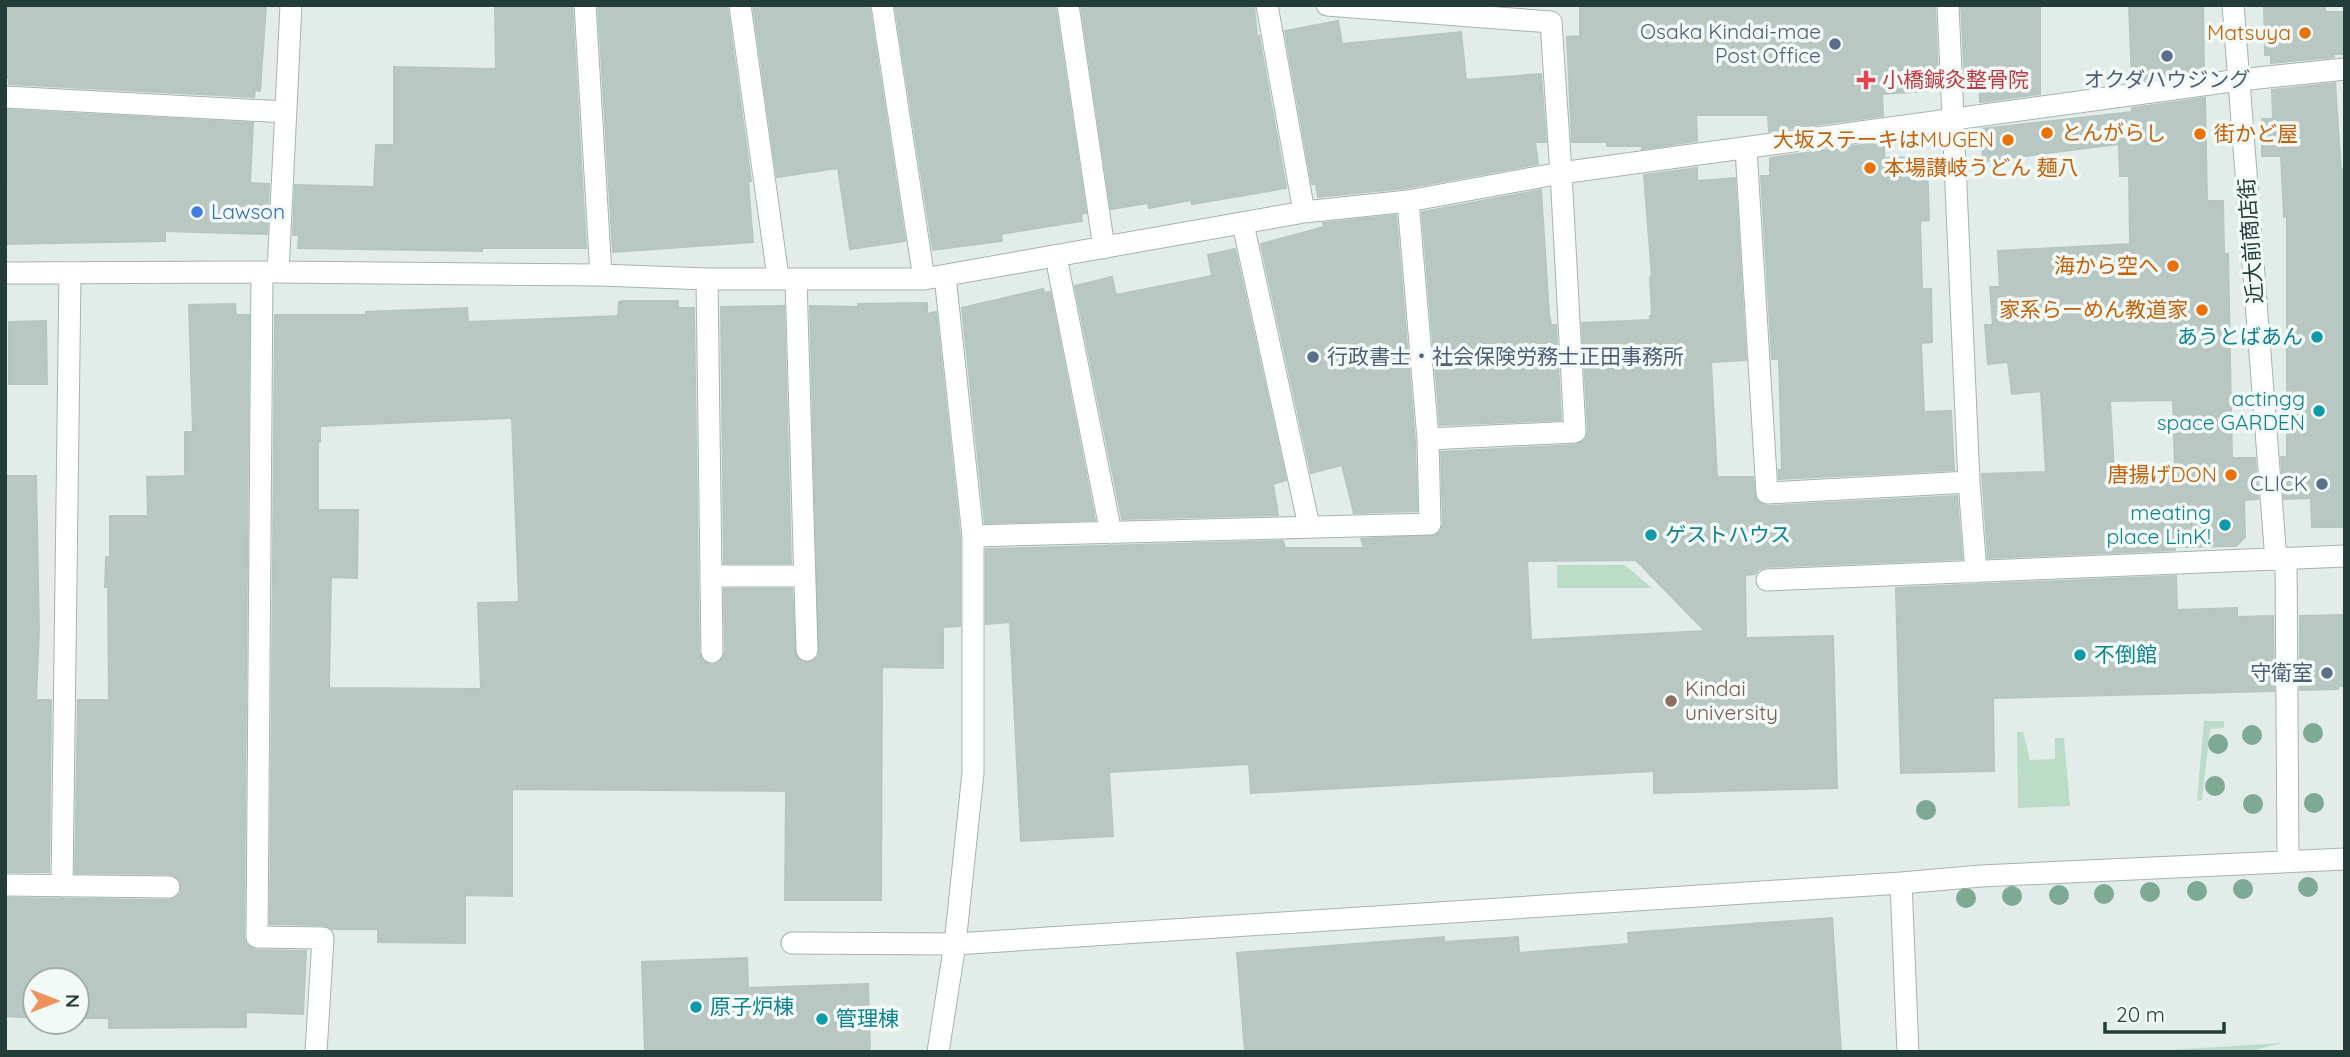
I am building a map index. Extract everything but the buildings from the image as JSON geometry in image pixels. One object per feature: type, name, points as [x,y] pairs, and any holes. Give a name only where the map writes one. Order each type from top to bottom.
[{"type":"street","points":[[291,5],[286,111],[270,272],[257,937],[323,938],[316,1052]]},
{"type":"street","points":[[585,5],[601,275]]},
{"type":"street","points":[[740,5],[787,278],[807,650]]},
{"type":"street","points":[[882,5],[935,277],[973,536],[973,773],[955,944],[938,1052]]},
{"type":"street","points":[[1068,5],[1104,248]]},
{"type":"street","points":[[1267,5],[1304,212]]},
{"type":"street","points":[[1327,5],[1551,22],[1575,432],[1428,439]]},
{"type":"street","points":[[1948,5],[1969,482],[1976,572]]},
{"type":"street","name":"近大前商店街","points":[[2233,5],[2281,560],[2288,860]]},
{"type":"street","points":[[5,273],[270,272],[601,275],[707,279],[935,277],[1304,212],[1408,201],[1561,173],[2239,80],[2345,69]]},
{"type":"street","points":[[5,97],[286,111]]},
{"type":"street","points":[[1746,149],[1767,493],[1969,482]]},
{"type":"street","points":[[973,536],[1430,524],[1428,439],[1408,201]]},
{"type":"street","points":[[1243,224],[1309,526]]},
{"type":"street","points":[[1056,257],[1111,533]]},
{"type":"street","points":[[62,886],[70,273]]},
{"type":"street","points":[[707,279],[712,652]]},
{"type":"street","points":[[1767,580],[2345,556]]},
{"type":"street","points":[[712,576],[804,576]]},
{"type":"street","points":[[792,943],[955,944],[1980,876],[2345,859]]},
{"type":"street","points":[[1901,883],[1908,1052]]},
{"type":"street","points":[[5,885],[169,887]]},
{"type":"green space","points":[[1557,565],[1625,565],[1652,588],[1557,588]]},
{"type":"green space","points":[[2204,721],[2224,721],[2224,728],[2210,729],[2202,800],[2197,801]]},
{"type":"green space","points":[[2017,732],[2023,732],[2030,760],[2055,759],[2055,738],[2064,738],[2070,806],[2018,808]]},
{"type":"green space","points":[[2282,1043],[2248,1052],[2136,1052]]},
{"type":"place","name":"Matsuya","points":[[2305,33]]},
{"type":"place","name":"Osaka Kindai-mae Post Office","points":[[1835,44]]},
{"type":"place","name":"オクダハウジング","points":[[2167,56]]},
{"type":"place","name":"小橋鍼灸整骨院","points":[[1866,80]]},
{"type":"place","name":"とんがらし","points":[[2047,133]]},
{"type":"place","name":"街かど屋","points":[[2200,134]]},
{"type":"place","name":"大坂ステーキはMUGEN","points":[[2008,140]]},
{"type":"place","name":"本場讃岐うどん 麺八","points":[[1870,168]]},
{"type":"place","name":"Lawson","points":[[197,212]]},
{"type":"place","name":"海から空へ","points":[[2173,266]]},
{"type":"place","name":"家系らーめん教道家","points":[[2202,310]]},
{"type":"place","name":"あうとばあん","points":[[2317,337]]},
{"type":"place","name":"行政書士・社会保険労務士正田事務所","points":[[1313,357]]},
{"type":"place","name":"actingg space GARDEN","points":[[2319,411]]},
{"type":"place","name":"唐揚げDON","points":[[2231,475]]},
{"type":"place","name":"CLICK","points":[[2322,484]]},
{"type":"place","name":"meating place LinK!","points":[[2225,525]]},
{"type":"place","name":"ゲストハウス","points":[[1651,535]]},
{"type":"place","name":"不倒館","points":[[2080,655]]},
{"type":"place","name":"守衛室","points":[[2327,673]]},
{"type":"place","name":"Kindai university","points":[[1671,701]]},
{"type":"place","name":"原子炉棟","points":[[696,1007]]},
{"type":"place","name":"管理棟","points":[[822,1019]]}]
